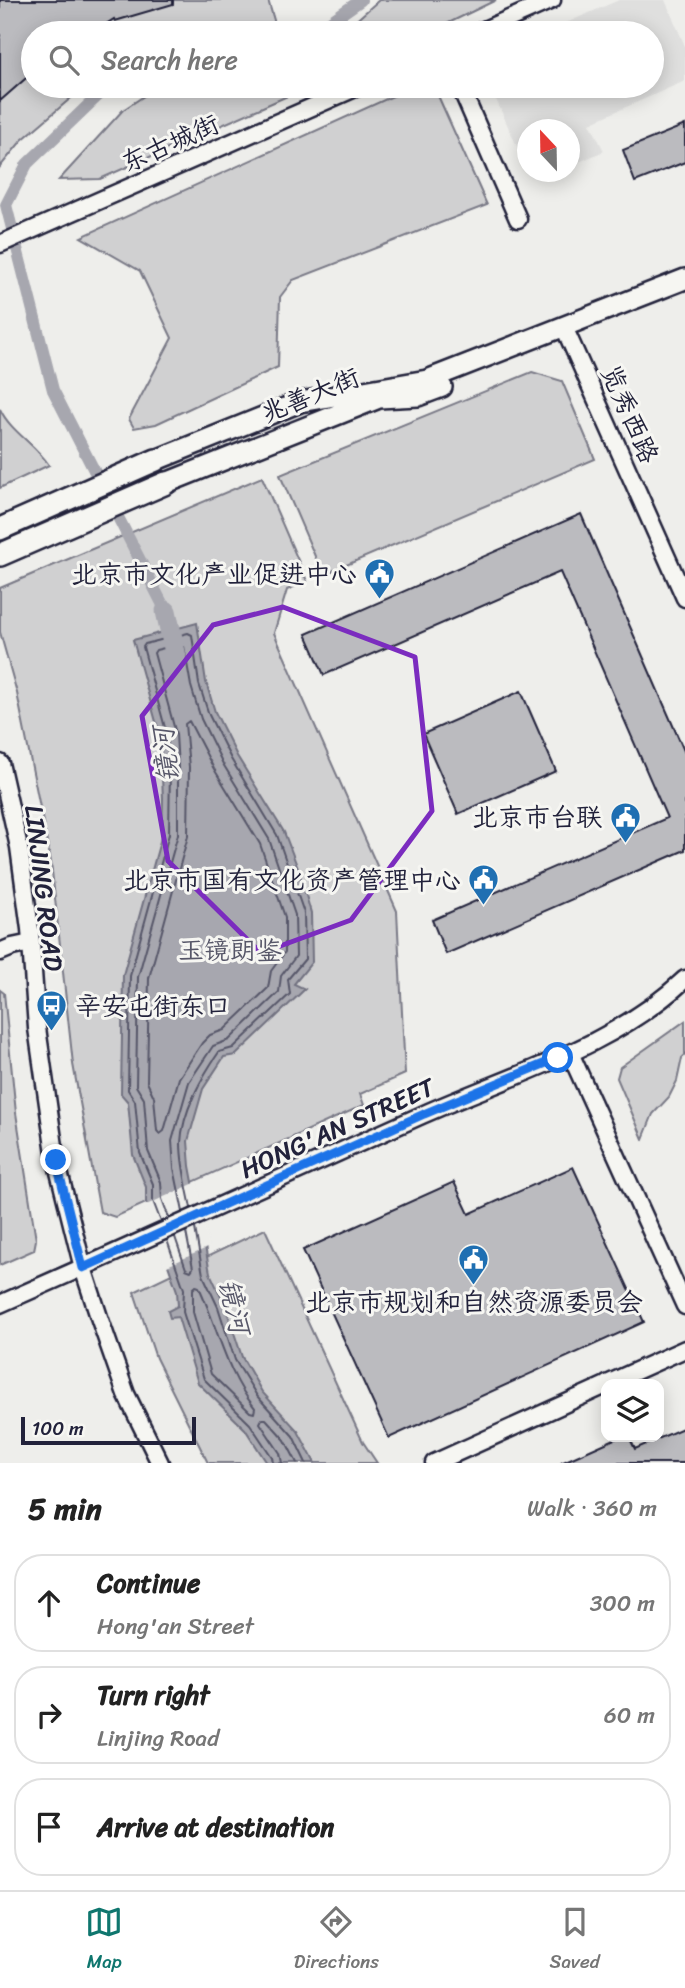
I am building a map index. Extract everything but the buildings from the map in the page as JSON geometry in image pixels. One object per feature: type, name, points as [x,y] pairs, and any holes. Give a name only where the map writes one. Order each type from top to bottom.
[{"type":"main road","name":"兆善大街","points":[[0,555],[166,483],[379,398],[418,396],[685,279]]},
{"type":"main road","name":"兆善大街","points":[[0,529],[156,460],[300,402],[427,380],[685,293]]},
{"type":"street","points":[[504,21],[552,0]]},
{"type":"street","name":"东古城街","points":[[0,244],[333,98]]},
{"type":"street","points":[[465,98],[518,219]]},
{"type":"street","name":"览秀西路","points":[[566,333],[685,598]]},
{"type":"street","name":"LINJING ROAD","points":[[0,763],[19,847],[31,943],[37,1028],[56,1160],[83,1268],[126,1394],[160,1463]]},
{"type":"street","points":[[0,951],[31,943]]},
{"type":"street","name":"HONG'AN STREET","points":[[0,1304],[227,1205],[424,1114],[570,1053],[627,1023],[685,979]]},
{"type":"street","points":[[570,1053],[685,1306]]},
{"type":"street","points":[[618,1379],[685,1349]]},
{"type":"street","points":[[434,1463],[601,1387]]},
{"type":"highlighted area","points":[[283,607],[415,657],[432,811],[351,920],[261,953],[168,861],[142,716],[213,625]]},
{"type":"shaded area","points":[[619,0],[665,0],[685,46],[685,81],[664,90],[664,21],[571,21]]},
{"type":"shaded area","points":[[495,98],[647,98],[590,123],[604,151],[580,162],[580,119],[517,119],[517,146]]},
{"type":"green space","points":[[0,0],[268,0],[274,21],[21,21],[21,98],[71,98],[22,140],[0,167]]},
{"type":"green space","points":[[379,0],[496,0],[453,21],[355,21]]},
{"type":"green space","points":[[141,98],[283,98],[100,179],[59,180],[123,110]]},
{"type":"green space","points":[[388,98],[439,98],[487,205],[293,280],[280,297],[278,367],[156,424],[134,428],[129,419],[172,338],[140,271],[81,237]]},
{"type":"green space","points":[[532,372],[562,381],[595,459],[323,575],[280,475]]},
{"type":"green space","points":[[0,409],[10,424],[49,465],[0,488]]},
{"type":"green space","name":"玉镜朗鉴","points":[[262,477],[307,581],[287,590],[274,633],[397,911],[405,1074],[360,1094],[364,1105],[115,1217],[100,1212],[73,1064],[51,862],[17,693],[0,632],[0,588]]},
{"type":"green space","points":[[0,990],[4,993],[16,1113],[36,1240],[34,1250],[0,1265]]},
{"type":"green space","points":[[685,1021],[685,1055],[677,1081],[669,1097],[653,1114],[643,1139],[617,1078],[620,1067]]},
{"type":"green space","points":[[265,1229],[363,1442],[377,1463],[208,1463],[156,1358],[134,1292]]},
{"type":"water","points":[[197,623],[206,682],[215,712],[237,756],[284,832],[299,871],[311,913],[312,962],[294,984],[305,989],[236,1055],[224,1057],[203,1089],[188,1141],[190,1166],[210,1273],[225,1305],[242,1357],[262,1392],[298,1431],[315,1463],[267,1463],[245,1429],[198,1383],[178,1317],[170,1318],[168,1311],[178,1306],[177,1291],[146,1202],[146,1187],[133,1155],[128,1102],[121,1094],[123,975],[162,834],[163,798],[160,736],[133,640]]},
{"type":"pier","points":[[197,1182],[209,1247],[165,1267],[144,1206]]},
{"type":"waterway","name":"镜河","points":[[331,21],[361,0]]},
{"type":"waterway","name":"镜河","points":[[96,98],[27,164],[6,205],[53,390],[166,611]]},
{"type":"waterway","name":"镜河","points":[[166,611],[176,657]]},
{"type":"place","name":"北京市文化产业促进中心","points":[[380,601]]},
{"type":"place","name":"北京市台联","points":[[625,844]]},
{"type":"place","name":"北京市国有文化资产管理中心","points":[[484,907]]},
{"type":"place","name":"辛安屯街东口","points":[[52,1033]]},
{"type":"place","name":"北京市规划和自然资源委员会","points":[[474,1286]]},
{"type":"route","points":[[56,1160],[83,1268],[424,1114],[558,1058]]}]
